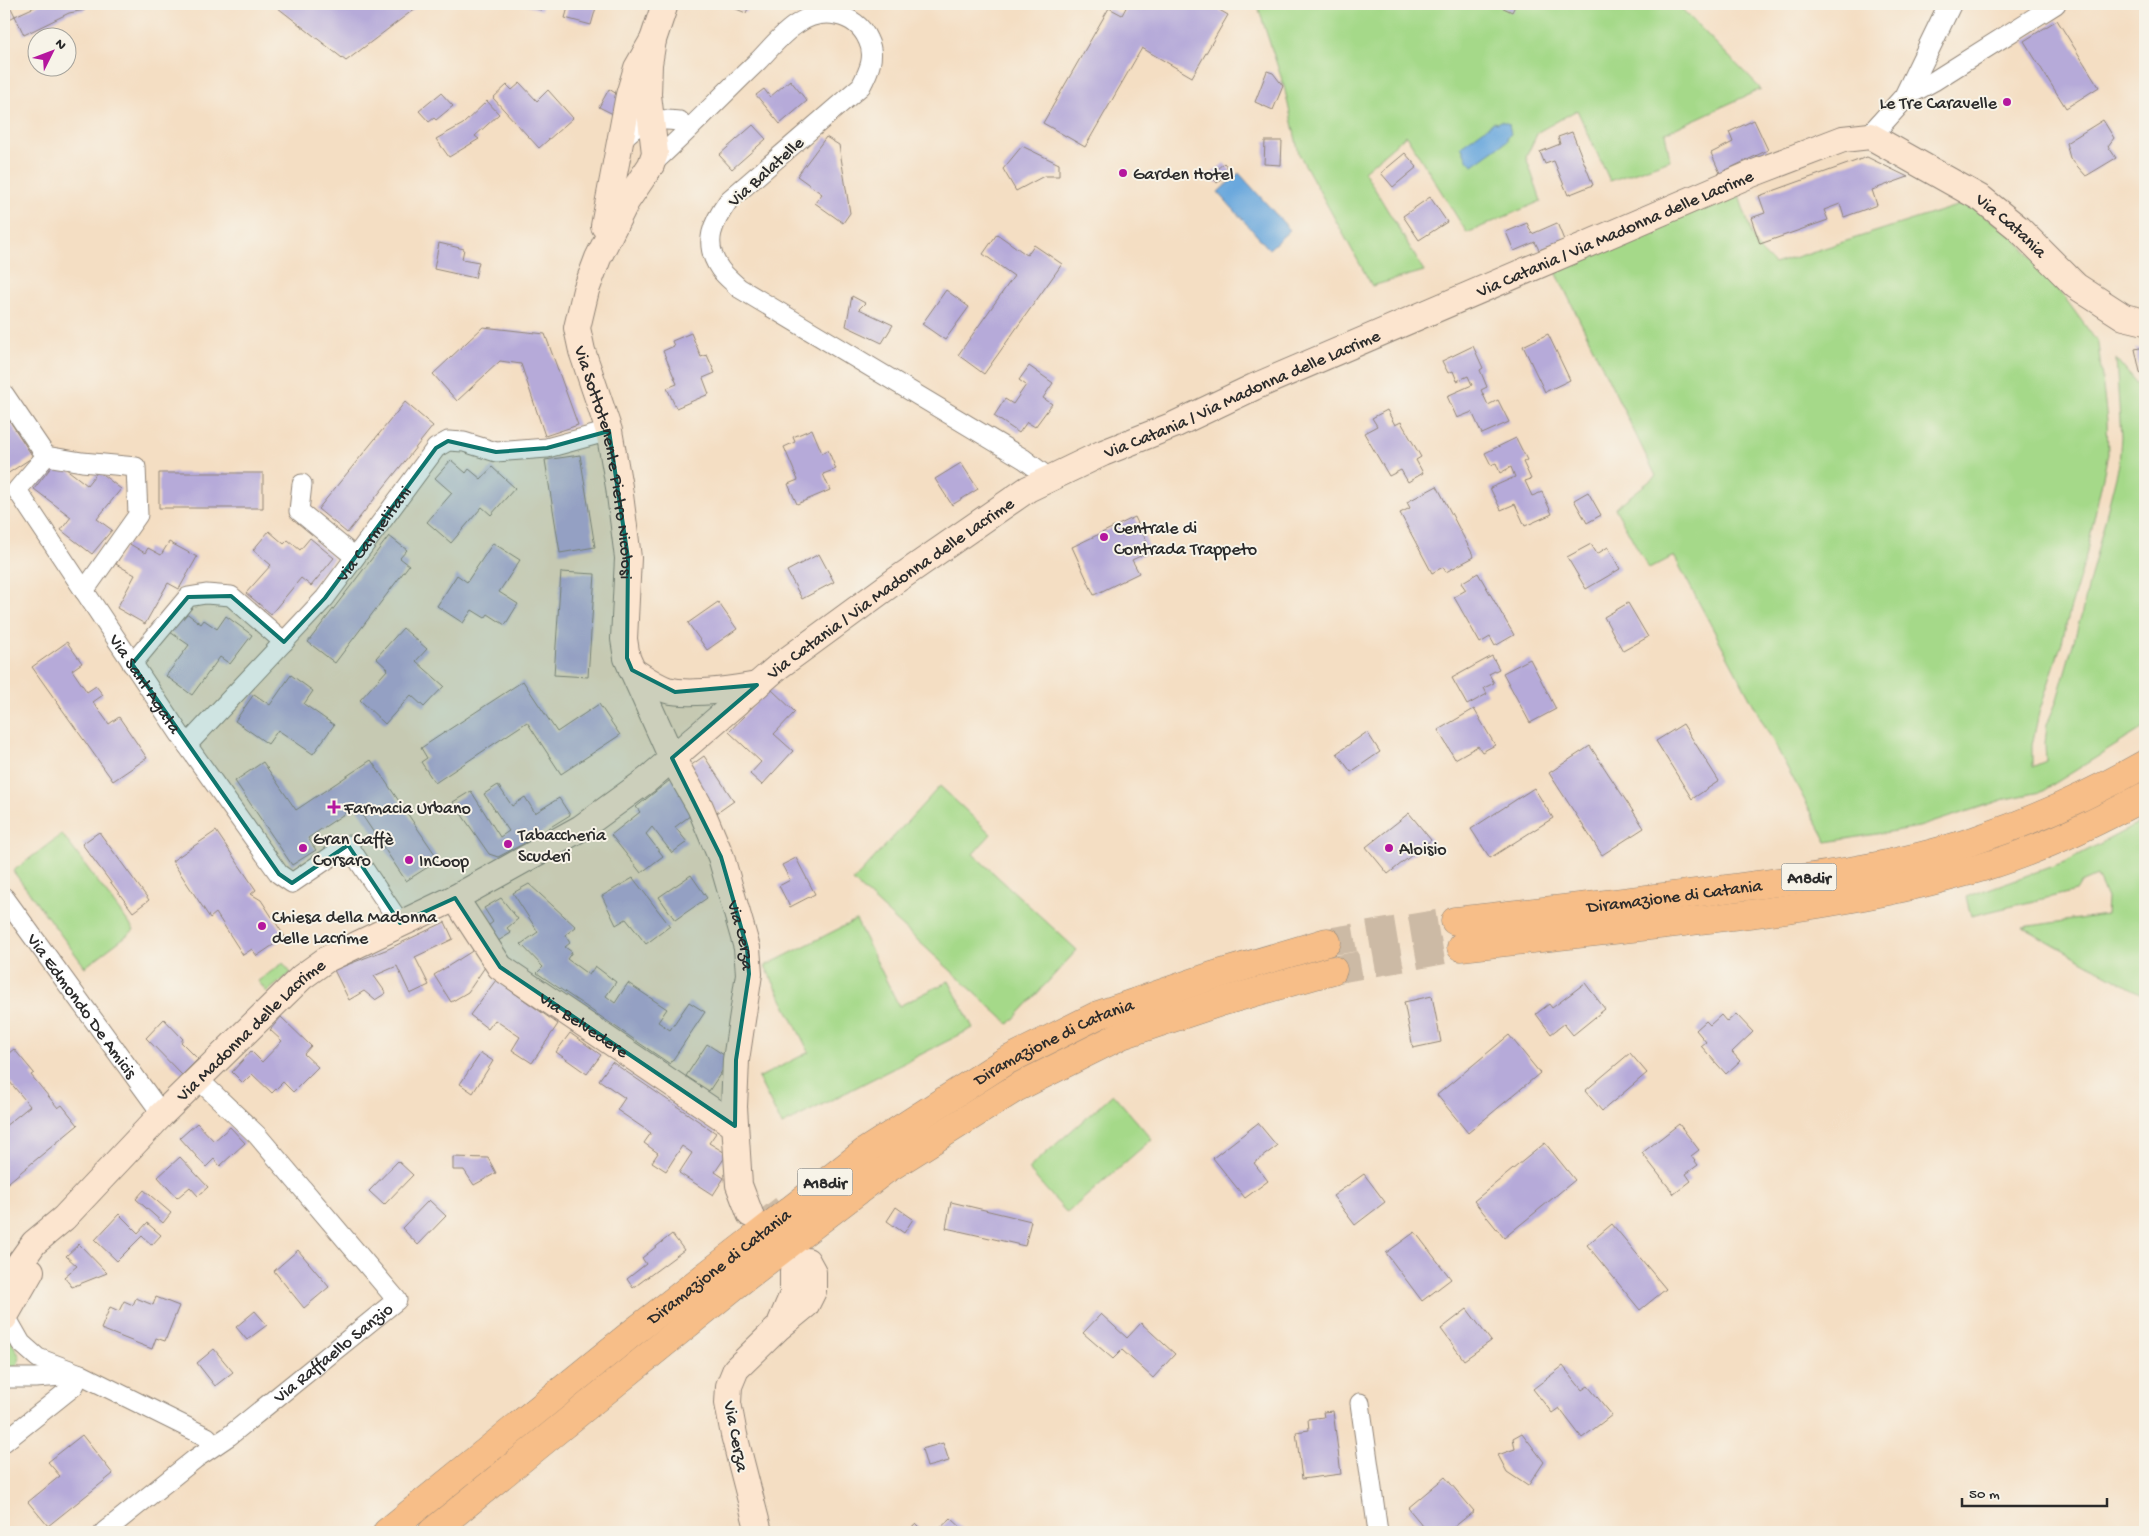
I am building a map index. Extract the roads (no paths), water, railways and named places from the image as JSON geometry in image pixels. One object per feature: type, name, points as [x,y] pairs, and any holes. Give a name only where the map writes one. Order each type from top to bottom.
[{"type":"highway","name":"Diramazione di Catania","points":[[1454,921],[1692,894],[1864,868],[1928,854],[1997,832],[2072,802],[2145,764]]},
{"type":"highway","name":"Diramazione di Catania","points":[[1461,947],[1780,910],[1869,896],[1984,867],[2084,828],[2145,796]]},
{"type":"highway","name":"Diramazione di Catania","points":[[386,1532],[631,1334],[866,1151],[996,1067],[1098,1015],[1212,976],[1327,942]]},
{"type":"highway","name":"Diramazione di Catania","points":[[432,1532],[737,1284],[884,1171],[1016,1088],[1122,1035],[1222,1002],[1333,970]]},
{"type":"main road","points":[[598,258],[637,68],[653,40],[666,4]]},
{"type":"main road","points":[[598,258],[630,195],[651,165],[655,144],[650,107],[649,64],[653,40]]},
{"type":"main road","name":"Via Catania","points":[[1870,136],[1982,199],[2018,228],[2076,286],[2124,317],[2145,322]]},
{"type":"main road","name":"Via Catania / Via Madonna delle Lacrime","points":[[672,758],[780,666],[896,581],[1028,489],[1049,478],[1749,175],[1843,139],[1870,136]]},
{"type":"main road","name":"Via Sottotenente Pietro Nicolosi","points":[[598,258],[586,290],[577,328],[582,350],[609,432],[619,487],[628,558],[624,639],[627,658],[648,702]]},
{"type":"main road","points":[[632,670],[664,689],[675,692],[728,690],[757,685]]},
{"type":"main road","points":[[675,692],[693,708],[697,719],[699,736]]},
{"type":"main road","points":[[648,702],[664,715],[699,736]]},
{"type":"main road","name":"Via Cerza","points":[[648,702],[672,758],[700,807],[722,857],[747,948],[749,974],[736,1060],[734,1107],[739,1185],[757,1210]]},
{"type":"main road","name":"Via Madonna delle Lacrime","points":[[4,1285],[34,1243],[64,1218],[162,1114],[302,977],[328,959],[455,898],[581,828],[646,780],[672,758]]},
{"type":"main road","name":"Via Belvedere","points":[[455,898],[500,967],[735,1126]]},
{"type":"main road","name":"Via Madonna delle Lacrime","points":[[4,1318],[64,1218]]},
{"type":"main road","name":"Via Cerza","points":[[758,1532],[734,1435],[728,1403],[729,1386],[736,1369],[778,1328],[793,1294],[800,1266]]},
{"type":"street","points":[[1870,136],[1905,97],[1950,4]]},
{"type":"street","points":[[1905,97],[1934,81],[2056,4]]},
{"type":"street","name":"Via Balatelle","points":[[651,165],[688,132],[703,114],[797,23],[814,16],[836,14],[852,21],[864,31],[872,47],[870,70],[861,86],[729,200],[716,219],[711,233],[714,256],[720,269],[740,288],[1024,459],[1049,478]]},
{"type":"street","points":[[621,140],[640,122],[650,107],[680,121],[693,119],[703,114]]},
{"type":"street","points":[[4,394],[46,456],[82,462],[136,467],[138,515],[84,591]]},
{"type":"street","name":"Via Carmelitani","points":[[187,745],[325,598],[436,448],[448,442],[464,442],[496,452],[547,448],[609,432]]},
{"type":"street","name":"Via Sant'Agata","points":[[46,456],[17,490],[187,745],[279,874],[292,883],[348,845],[400,923]]},
{"type":"street","points":[[302,484],[299,510],[355,557]]},
{"type":"street","points":[[132,664],[188,597],[206,594],[231,596],[284,642]]},
{"type":"street","name":"Via Edmondo De Amicis","points":[[4,897],[162,1114]]},
{"type":"street","name":"Via Raffaello Sanzio","points":[[104,1532],[397,1300],[257,1135],[198,1079]]},
{"type":"street","points":[[4,1318],[9,1322],[16,1336],[38,1358],[80,1374],[206,1437],[215,1445]]},
{"type":"street","points":[[4,1378],[35,1378],[80,1374]]},
{"type":"street","points":[[4,1442],[74,1386],[80,1374]]},
{"type":"street","points":[[1360,1403],[1378,1532]]},
{"type":"water","points":[[1501,121],[1509,124],[1511,134],[1507,137],[1508,140],[1473,165],[1468,161],[1461,146],[1494,122],[1498,123]]},
{"type":"water","points":[[1239,173],[1290,230],[1269,249],[1218,192]]},
{"type":"tunnel","points":[[1327,942],[1455,921]]},
{"type":"tunnel","points":[[1333,970],[1461,947]]},
{"type":"tunnel","points":[[765,1206],[790,1238]]},
{"type":"place","name":"Le Tre Caravelle","points":[[2007,102]]},
{"type":"place","name":"Garden Hotel","points":[[1123,173]]},
{"type":"place","name":"Centrale di Contrada Trappeto","points":[[1104,537]]},
{"type":"place","name":"Farmacia Urbano","points":[[334,807]]},
{"type":"place","name":"Tabaccheria Scuderi","points":[[508,844]]},
{"type":"place","name":"Gran Caffè Corsaro","points":[[303,848]]},
{"type":"place","name":"Aloisio","points":[[1389,848]]},
{"type":"place","name":"InCoop","points":[[409,860]]},
{"type":"place","name":"Chiesa della Madonna delle Lacrime","points":[[262,926]]}]
